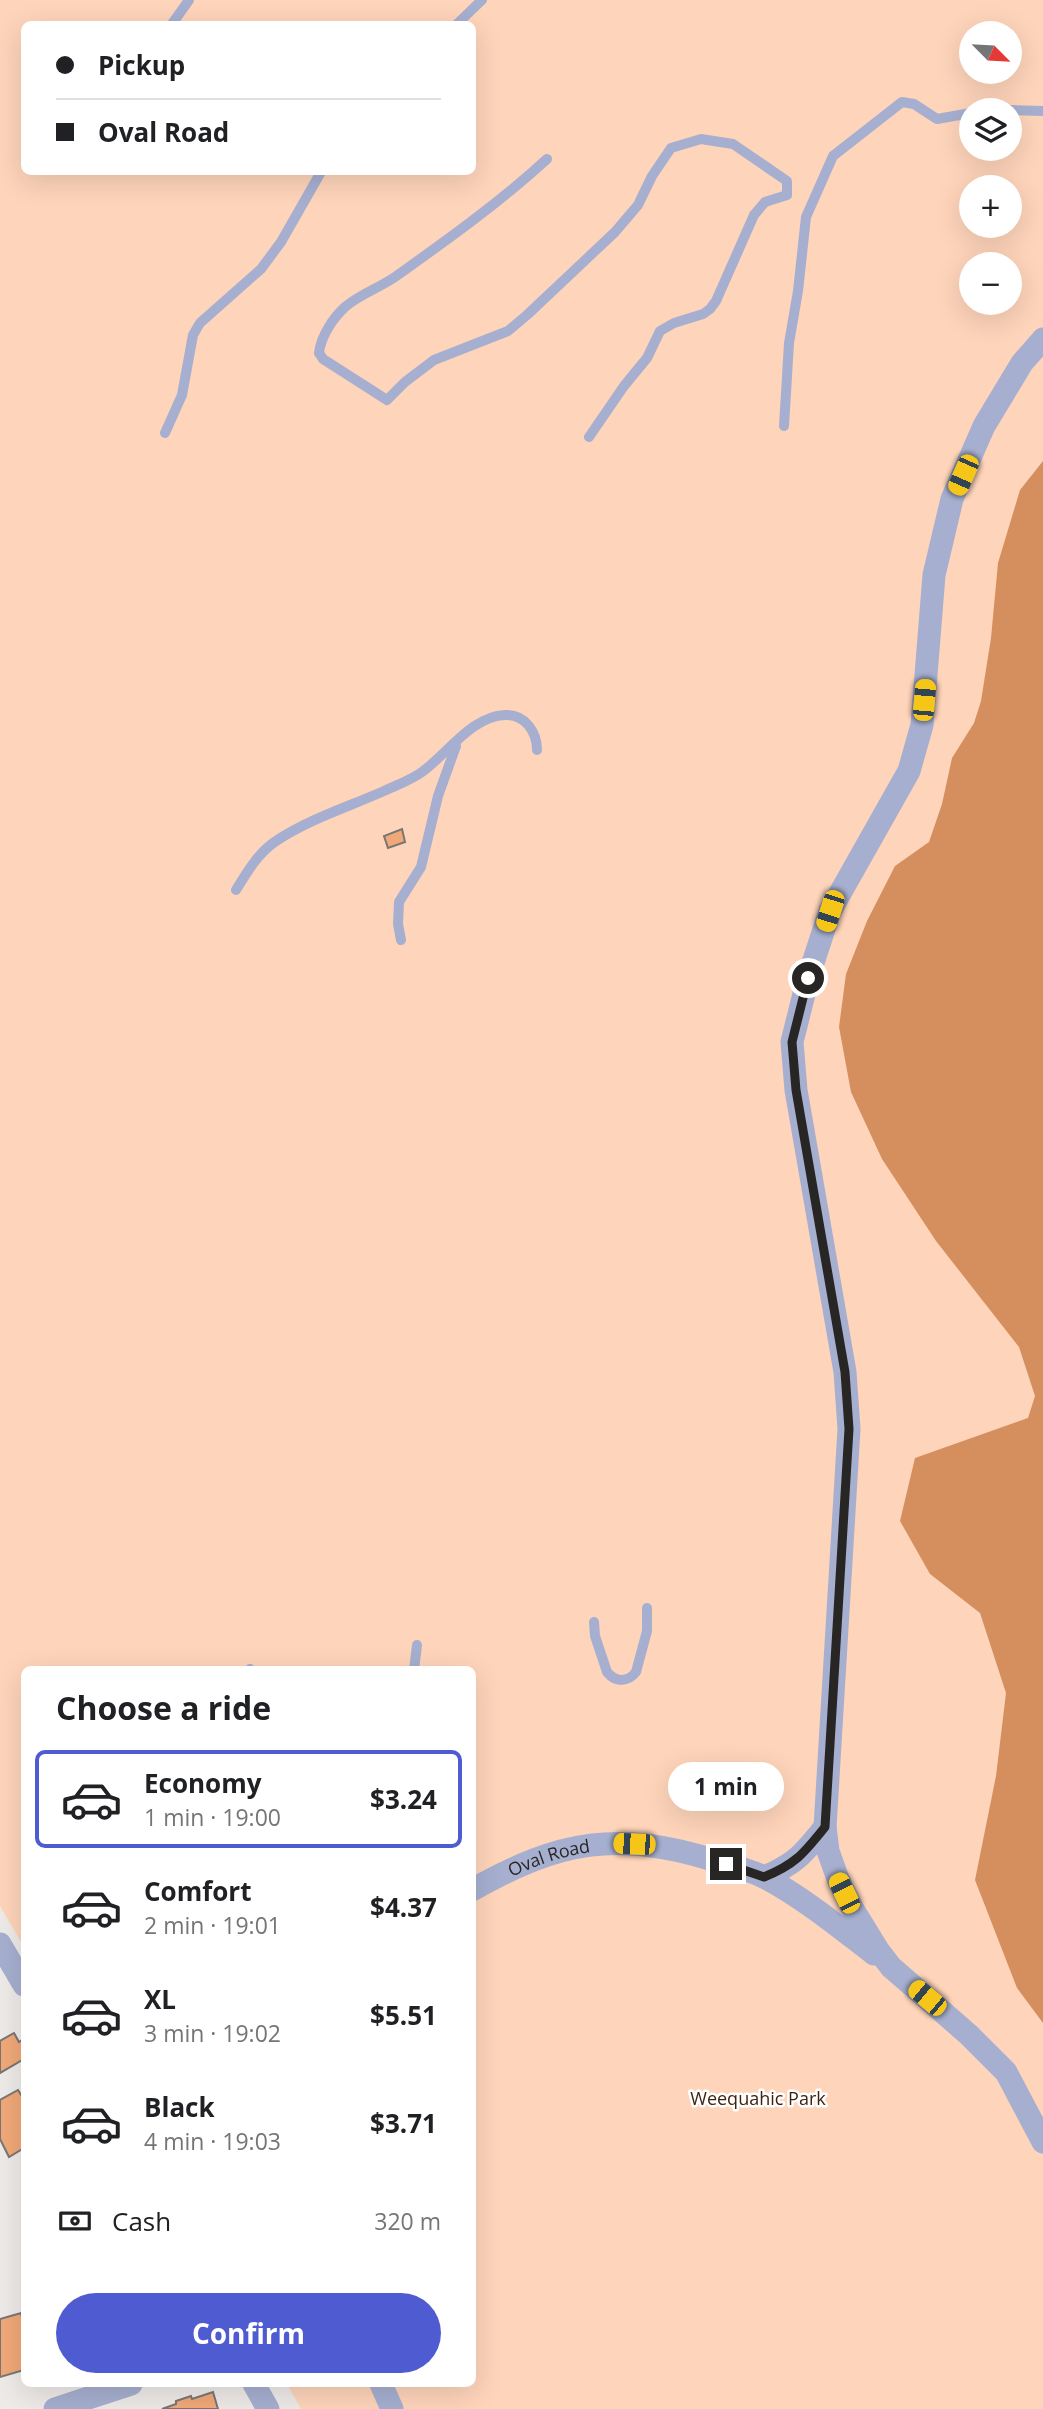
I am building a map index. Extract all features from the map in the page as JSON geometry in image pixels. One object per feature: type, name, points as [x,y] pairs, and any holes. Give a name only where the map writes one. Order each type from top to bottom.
[{"type":"street","points":[[1043,339],[1022,363],[984,426],[952,499],[934,575],[922,724],[909,771],[830,911],[808,978],[792,1042],[796,1090],[845,1372],[849,1429],[825,1827],[828,1851],[851,1906],[878,1950],[891,1967],[969,2035],[1006,2072],[1043,2142]]},
{"type":"street","points":[[764,1877],[786,1868],[798,1859],[825,1827]]},
{"type":"street","name":"Oval Road","points":[[476,1888],[541,1856],[576,1846],[650,1844],[687,1851],[764,1877],[824,1916],[891,1967]]},
{"type":"street","points":[[0,1944],[21,1980]]},
{"type":"street","points":[[55,2409],[122,2387]]},
{"type":"street","points":[[256,2387],[268,2409]]},
{"type":"street","points":[[382,2387],[393,2409]]},
{"type":"lane","points":[[174,21],[189,0]]},
{"type":"lane","points":[[460,21],[482,0]]},
{"type":"lane","points":[[784,426],[789,343],[806,217],[833,156],[902,102],[914,104],[937,119],[959,115]]},
{"type":"lane","points":[[1022,110],[1043,111]]},
{"type":"lane","points":[[547,159],[460,231],[382,286],[345,308],[325,334],[319,353],[323,359],[387,400],[434,360],[508,331],[527,315],[615,232],[638,205],[652,176],[671,148],[701,139],[733,144],[787,181],[788,195],[765,202],[754,215],[716,301],[710,309],[660,331],[647,358],[589,437]]},
{"type":"lane","points":[[165,433],[182,395],[193,335],[200,323],[261,269],[281,242],[319,175]]},
{"type":"lane","points":[[236,890],[257,859],[276,841],[302,825],[414,777],[481,723],[502,715],[513,715],[529,726],[535,734],[537,750]]},
{"type":"lane","points":[[401,940],[398,924],[399,902],[421,867],[442,783],[459,741]]},
{"type":"lane","points":[[594,1622],[595,1636],[607,1672],[611,1677],[625,1681],[636,1672],[647,1631],[647,1608]]},
{"type":"lane","points":[[414,1666],[417,1645]]},
{"type":"green space","name":"Weequahic Park","points":[[0,0],[1043,0],[1043,2409],[301,2409],[289,2387],[476,2387],[476,1666],[21,1666],[21,1942],[0,1906]]},
{"type":"shaded area","points":[[1043,461],[1043,2023],[1017,1988],[975,1880],[996,1776],[1006,1693],[980,1613],[930,1574],[900,1521],[915,1458],[1028,1418],[1035,1396],[1019,1347],[936,1241],[882,1159],[851,1092],[839,1027],[846,974],[867,921],[895,866],[929,842],[942,804],[952,758],[974,723],[981,701],[991,638],[998,563],[1020,490]]},
{"type":"building","points":[[402,829],[405,842],[388,848],[384,836]]},
{"type":"building","points":[[14,2033],[19,2042],[21,2041],[21,2061],[0,2073],[0,2041]]},
{"type":"building","points":[[18,2090],[21,2095],[21,2150],[9,2157],[0,2139],[0,2100]]},
{"type":"building","points":[[21,2313],[21,2371],[0,2377],[0,2319]]},
{"type":"building","points":[[213,2392],[218,2409],[162,2409],[191,2396],[192,2399]]},
{"type":"route","points":[[726,1864],[764,1877],[786,1868],[798,1859],[825,1827],[849,1429],[845,1372],[796,1090],[792,1042],[808,978]]}]
